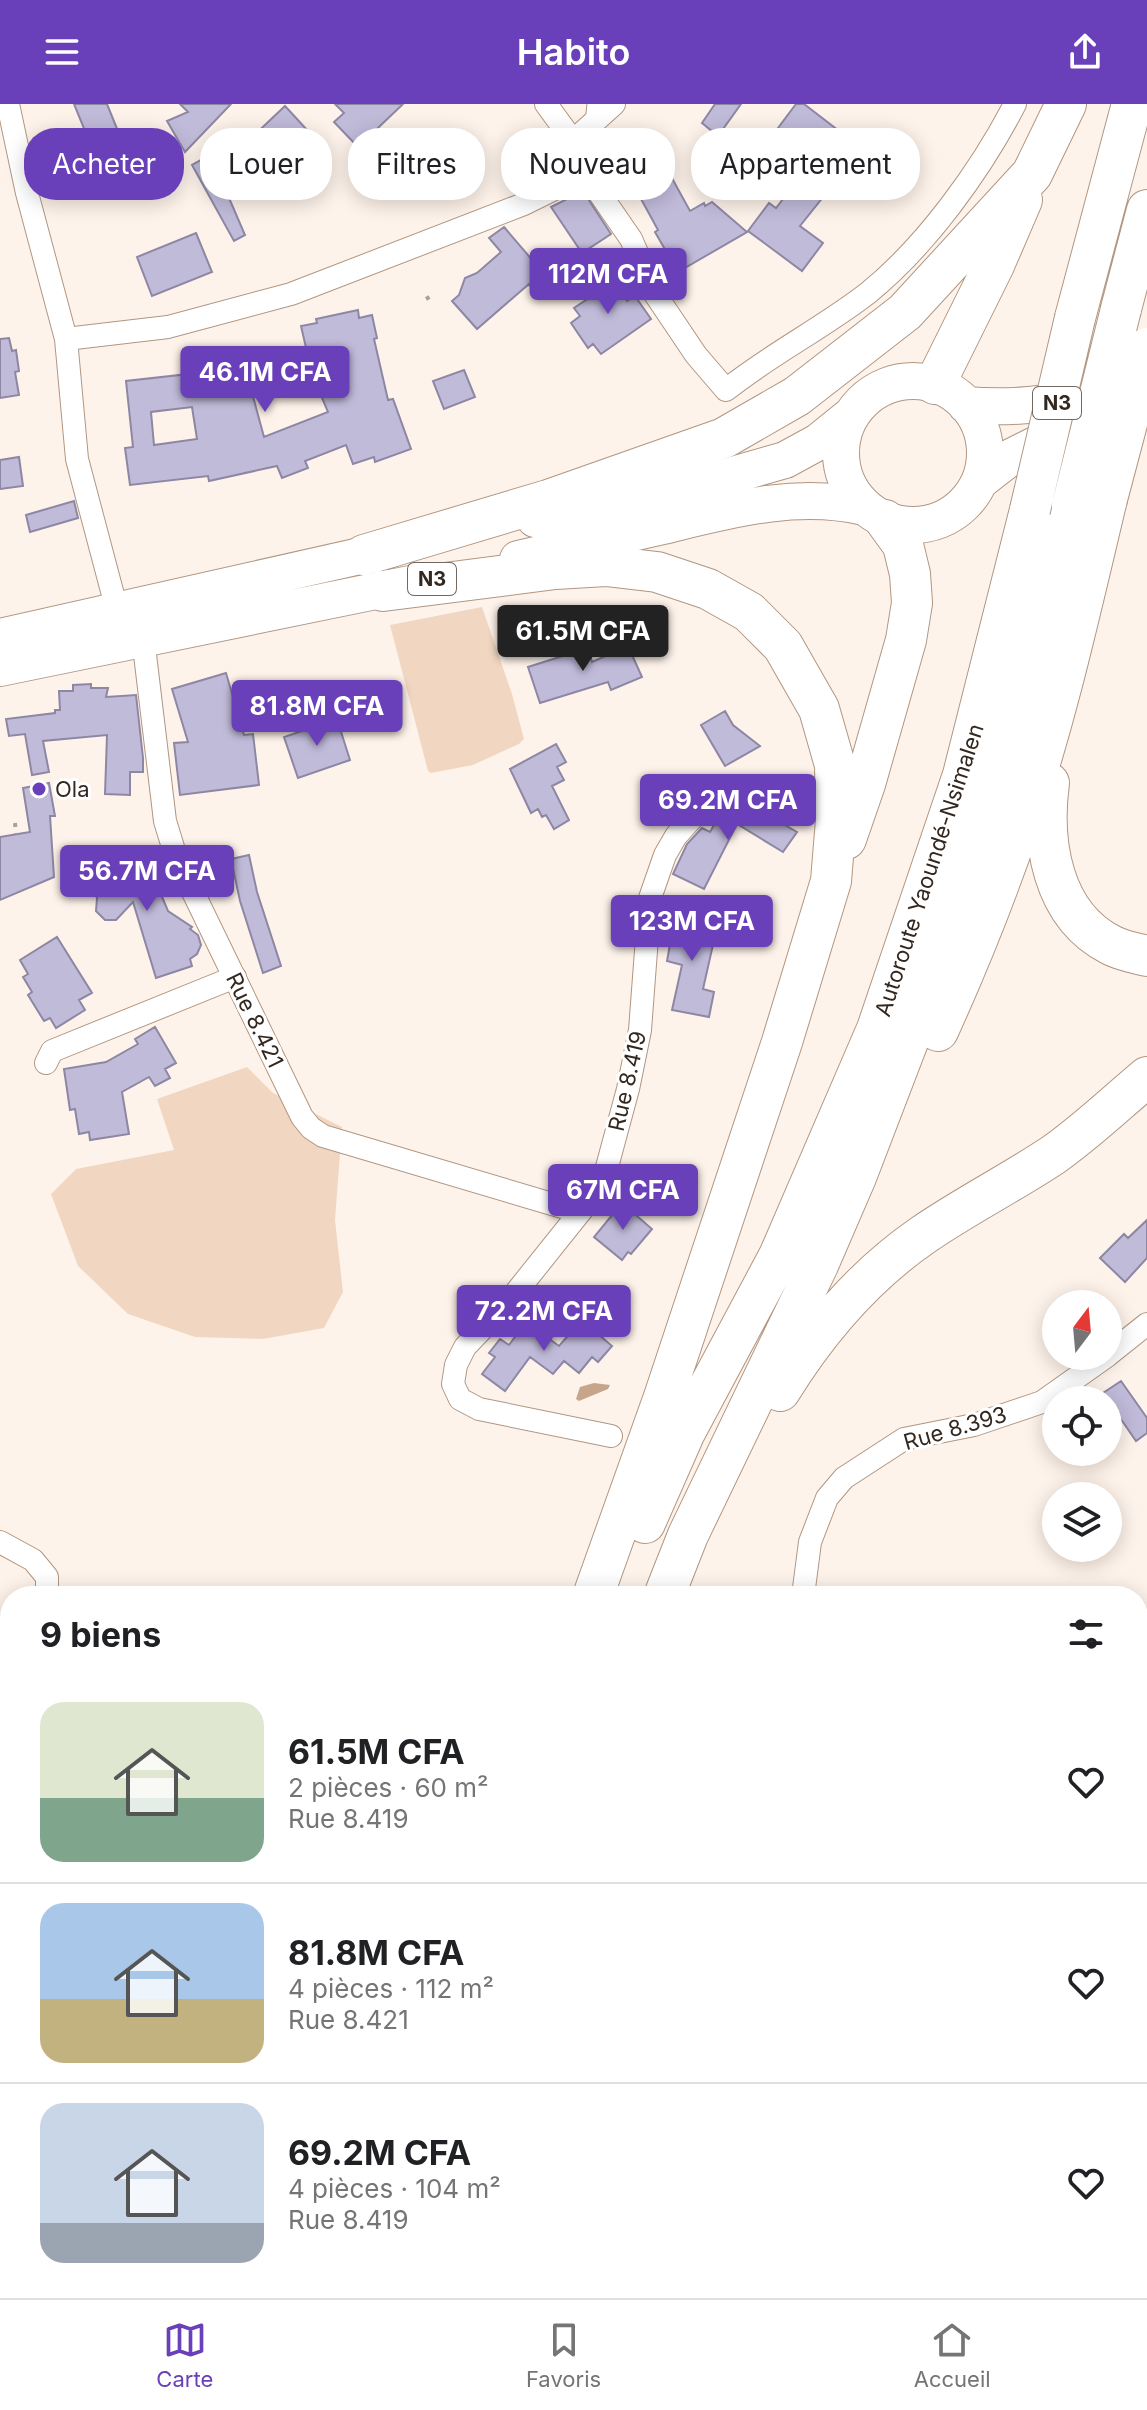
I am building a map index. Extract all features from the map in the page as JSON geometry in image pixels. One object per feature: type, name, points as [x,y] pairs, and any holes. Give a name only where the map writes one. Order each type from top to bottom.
[{"type":"highway","points":[[980,481],[986,465],[987,445],[974,414],[951,394],[994,265],[1032,174],[1066,104]]},
{"type":"highway","name":"Autoroute Yaoundé-Nsimalen","points":[[616,1586],[685,1432],[779,1256],[877,1029],[963,775],[1075,318],[1132,104]]},
{"type":"highway","points":[[364,555],[548,500],[724,438],[797,396],[905,312],[1032,174]]},
{"type":"highway","name":"Autoroute Yaoundé-Nsimalen","points":[[669,1586],[688,1535],[818,1265],[856,1177],[968,885],[1090,502],[1121,309],[1147,210]]},
{"type":"highway","points":[[1147,348],[1090,502],[1046,807],[1047,845],[1057,884],[1078,921],[1111,945],[1147,956]]},
{"type":"highway","name":"N3","points":[[0,637],[364,555],[701,484],[785,460],[818,442],[849,417],[865,398],[886,385],[911,380],[993,407],[1031,407],[1077,400],[1147,382]]},
{"type":"highway","points":[[597,1586],[684,1338],[782,1042],[831,881],[865,784],[906,640],[912,603],[910,574],[903,545],[850,488],[841,466],[841,441],[849,417]]},
{"type":"highway","name":"N3","points":[[0,668],[383,591],[711,514],[774,503],[813,500],[843,502],[908,525],[930,523],[951,515],[968,500],[980,481],[1011,457],[1035,445],[1147,417]]},
{"type":"highway","points":[[383,591],[555,569],[606,566],[657,572],[708,589],[749,612],[783,646],[819,709],[835,765],[836,820],[831,881]]},
{"type":"highway","points":[[856,1177],[902,1112],[965,971],[1021,822],[1064,679]]},
{"type":"highway","points":[[670,1586],[751,1438],[794,1369],[828,1324],[870,1277],[923,1235],[1055,1153],[1147,1077]]},
{"type":"street","points":[[8,104],[27,193],[66,339],[77,459],[117,610]]},
{"type":"street","points":[[546,104],[564,128]]},
{"type":"street","points":[[592,114],[614,104]]},
{"type":"street","points":[[604,200],[631,239],[655,294],[696,355],[726,390],[748,372],[869,292],[923,240],[995,142],[1015,104]]},
{"type":"street","points":[[66,339],[168,327],[291,294],[532,200]]},
{"type":"street","name":"Rue 8.421","points":[[143,638],[165,821],[176,857],[302,1117],[323,1136],[579,1212]]},
{"type":"street","name":"Rue 8.419","points":[[611,1436],[479,1409],[460,1399],[453,1384],[456,1365],[465,1347],[509,1301],[593,1196],[607,1167],[628,1089],[640,1030],[650,898],[665,855],[676,836],[695,815],[745,786]]},
{"type":"street","points":[[46,1063],[52,1051],[235,977]]},
{"type":"street","name":"Rue 8.393","points":[[1122,1344],[1147,1324]]},
{"type":"street","name":"Rue 8.393","points":[[804,1586],[810,1542],[827,1498],[844,1478],[904,1439],[974,1425],[1042,1402],[1087,1370]]},
{"type":"street","points":[[0,1542],[33,1560],[47,1577],[47,1586]]},
{"type":"path","points":[[426,299],[433,295]]},
{"type":"path","points":[[15,823],[16,834]]},
{"type":"shaded area","points":[[482,607],[524,739],[473,765],[431,773],[390,625]]},
{"type":"shaded area","points":[[247,1067],[273,1093],[342,1127],[335,1220],[343,1292],[324,1328],[263,1339],[195,1337],[128,1314],[78,1266],[51,1194],[76,1169],[174,1150],[157,1099]]},
{"type":"shaded area","points":[[594,1383],[610,1385],[608,1389],[579,1401],[576,1399],[580,1387]]},
{"type":"building","points":[[74,104],[107,104],[117,128],[84,128]]},
{"type":"building","points":[[180,104],[231,104],[208,128],[200,128],[200,136],[185,152],[184,128],[171,128],[167,121],[188,112]]},
{"type":"building","points":[[335,104],[403,104],[378,128],[348,128],[348,137],[334,122],[344,113]]},
{"type":"building","points":[[715,104],[741,104],[724,128],[708,128],[702,123]]},
{"type":"building","points":[[796,104],[804,104],[835,128],[778,128]]},
{"type":"building","points":[[285,106],[305,128],[262,128]]},
{"type":"building","points":[[200,161],[200,179],[192,165]]},
{"type":"building","points":[[675,184],[690,211],[712,202],[747,232],[678,272],[655,232],[658,230],[642,200],[675,200]]},
{"type":"building","points":[[211,200],[230,200],[245,235],[234,241]]},
{"type":"building","points":[[565,200],[589,200],[611,234],[582,253],[551,207]]},
{"type":"building","points":[[782,200],[821,200],[800,226],[823,243],[802,271],[748,231],[769,203],[776,208]]},
{"type":"building","points":[[504,227],[545,275],[531,287],[529,284],[477,329],[452,301],[459,295],[465,278],[477,273],[501,252],[489,238]]},
{"type":"building","points":[[196,233],[212,272],[152,296],[137,257]]},
{"type":"building","points":[[604,273],[627,301],[635,296],[651,319],[601,354],[593,344],[588,348],[571,323],[580,316],[574,308],[589,298],[587,295],[594,290],[590,284]]},
{"type":"building","points":[[358,310],[359,318],[372,315],[377,338],[374,339],[388,400],[393,399],[411,449],[375,462],[374,457],[353,464],[346,445],[305,461],[308,468],[282,478],[277,466],[209,481],[208,476],[130,485],[125,448],[133,447],[126,381],[188,374],[187,368],[219,363],[220,373],[245,367],[264,437],[328,412],[312,374],[301,326],[317,323],[316,319]],"holes":[[[192,407],[197,439],[154,445],[151,412]]]},
{"type":"building","points":[[9,338],[12,351],[16,350],[19,371],[15,372],[19,395],[0,398],[0,339]]},
{"type":"building","points":[[464,370],[475,397],[444,409],[433,381]]},
{"type":"building","points":[[19,457],[23,486],[0,489],[0,460]]},
{"type":"building","points":[[74,501],[78,518],[30,532],[26,515]]},
{"type":"building","points":[[628,646],[642,677],[611,690],[608,682],[540,703],[528,667],[588,648],[592,662]]},
{"type":"building","points":[[226,673],[244,735],[253,734],[259,785],[180,795],[174,743],[188,742],[172,689]]},
{"type":"building","points":[[91,684],[91,688],[108,688],[106,697],[136,695],[143,772],[130,772],[130,795],[105,794],[107,735],[43,741],[49,772],[32,775],[25,734],[9,736],[6,719],[55,713],[55,710],[60,710],[59,691],[73,691],[73,685]]},
{"type":"building","points":[[725,711],[733,725],[760,746],[725,766],[701,725]]},
{"type":"building","points":[[337,719],[350,760],[298,778],[284,737]]},
{"type":"building","points":[[556,744],[566,762],[557,767],[564,780],[552,786],[569,820],[554,829],[546,815],[542,817],[538,809],[531,813],[510,769]]},
{"type":"building","points":[[49,783],[55,816],[50,816],[54,877],[0,900],[0,837],[30,832],[23,788]]},
{"type":"building","points":[[745,802],[797,832],[783,852],[737,824],[704,889],[673,874],[687,844],[702,828],[710,832],[718,818]]},
{"type":"building","points":[[137,854],[145,856],[168,911],[192,927],[190,929],[198,935],[201,945],[197,954],[190,959],[192,966],[156,978],[133,902],[116,920],[105,920],[96,911],[97,898],[92,888],[99,884],[94,873]]},
{"type":"building","points":[[249,855],[257,892],[281,966],[263,973],[240,901],[231,859]]},
{"type":"building","points":[[681,914],[714,922],[713,926],[717,927],[703,989],[714,992],[709,1017],[672,1010],[682,965],[667,961],[675,916],[680,917]]},
{"type":"building","points":[[57,937],[92,993],[79,1000],[85,1010],[56,1028],[50,1018],[44,1021],[28,995],[32,992],[23,977],[28,974],[20,960]]},
{"type":"building","points":[[155,1027],[176,1063],[165,1069],[170,1078],[155,1086],[149,1077],[122,1092],[129,1134],[90,1140],[89,1132],[79,1134],[75,1109],[70,1110],[64,1069],[106,1062],[138,1044],[135,1039]]},
{"type":"building","points":[[622,1203],[652,1229],[622,1260],[594,1237]]},
{"type":"building","points":[[1147,1220],[1147,1258],[1125,1282],[1100,1258],[1124,1234],[1128,1238]]},
{"type":"building","points":[[582,1320],[612,1346],[598,1362],[592,1357],[579,1373],[564,1361],[553,1374],[530,1357],[505,1391],[482,1374],[495,1357],[489,1353],[500,1339],[509,1345],[526,1322],[559,1346]]},
{"type":"building","points":[[1121,1381],[1147,1418],[1147,1433],[1136,1441],[1122,1421],[1122,1386],[1114,1386]]},
{"type":"place","name":"Ola","points":[[39,789]]}]
